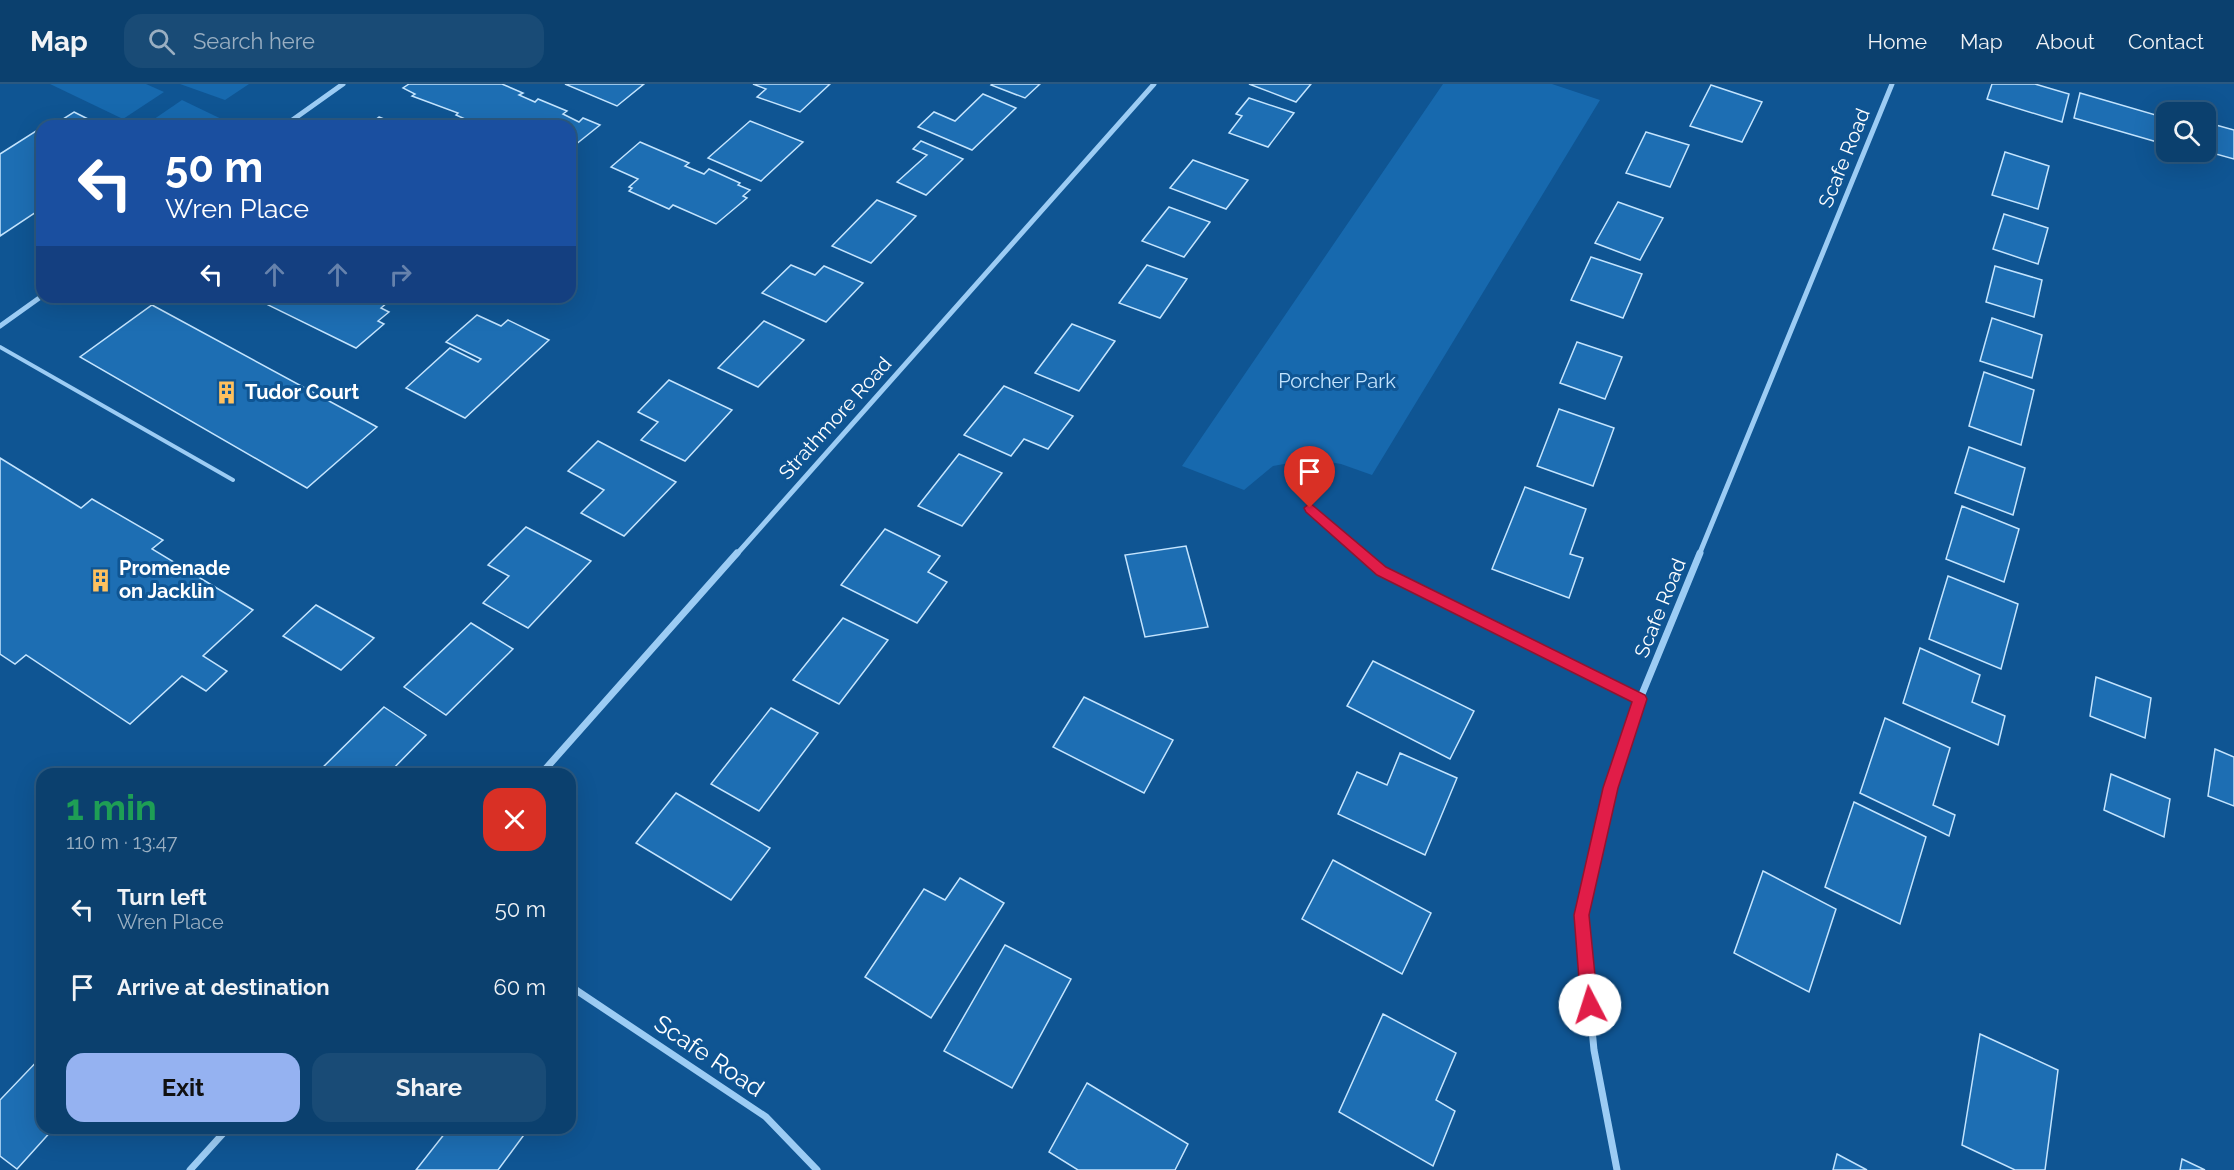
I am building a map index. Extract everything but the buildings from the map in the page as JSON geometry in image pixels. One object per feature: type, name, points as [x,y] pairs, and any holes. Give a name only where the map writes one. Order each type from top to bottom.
[{"type":"street","points":[[293,120],[344,84]]},
{"type":"street","name":"Strathmore Road","points":[[546,768],[1154,84]]},
{"type":"street","name":"Scafe Road","points":[[1617,1170],[1594,1050],[1581,915],[1611,788],[1640,699],[1892,84]]},
{"type":"street","points":[[0,326],[36,300]]},
{"type":"street","points":[[1310,508],[1381,571],[1640,699]]},
{"type":"street","name":"Scafe Road","points":[[576,990],[766,1117],[817,1170]]},
{"type":"street","points":[[190,1170],[223,1134]]},
{"type":"lane","points":[[0,347],[233,480]]},
{"type":"green space","points":[[50,84],[146,84],[164,92],[123,119]]},
{"type":"green space","points":[[180,84],[249,84],[225,100]]},
{"type":"green space","name":"Porcher Park","points":[[1443,84],[1552,84],[1600,100],[1372,475],[1341,464],[1312,459],[1273,466],[1244,490],[1182,466]]},
{"type":"green space","points":[[182,100],[224,120],[153,120]]},
{"type":"place","name":"Tudor Court","points":[[227,392]]},
{"type":"place","name":"Promenade on Jacklin","points":[[101,580]]},
{"type":"route","points":[[1310,508],[1381,571],[1640,699],[1611,788],[1581,915],[1590,1005]]}]
